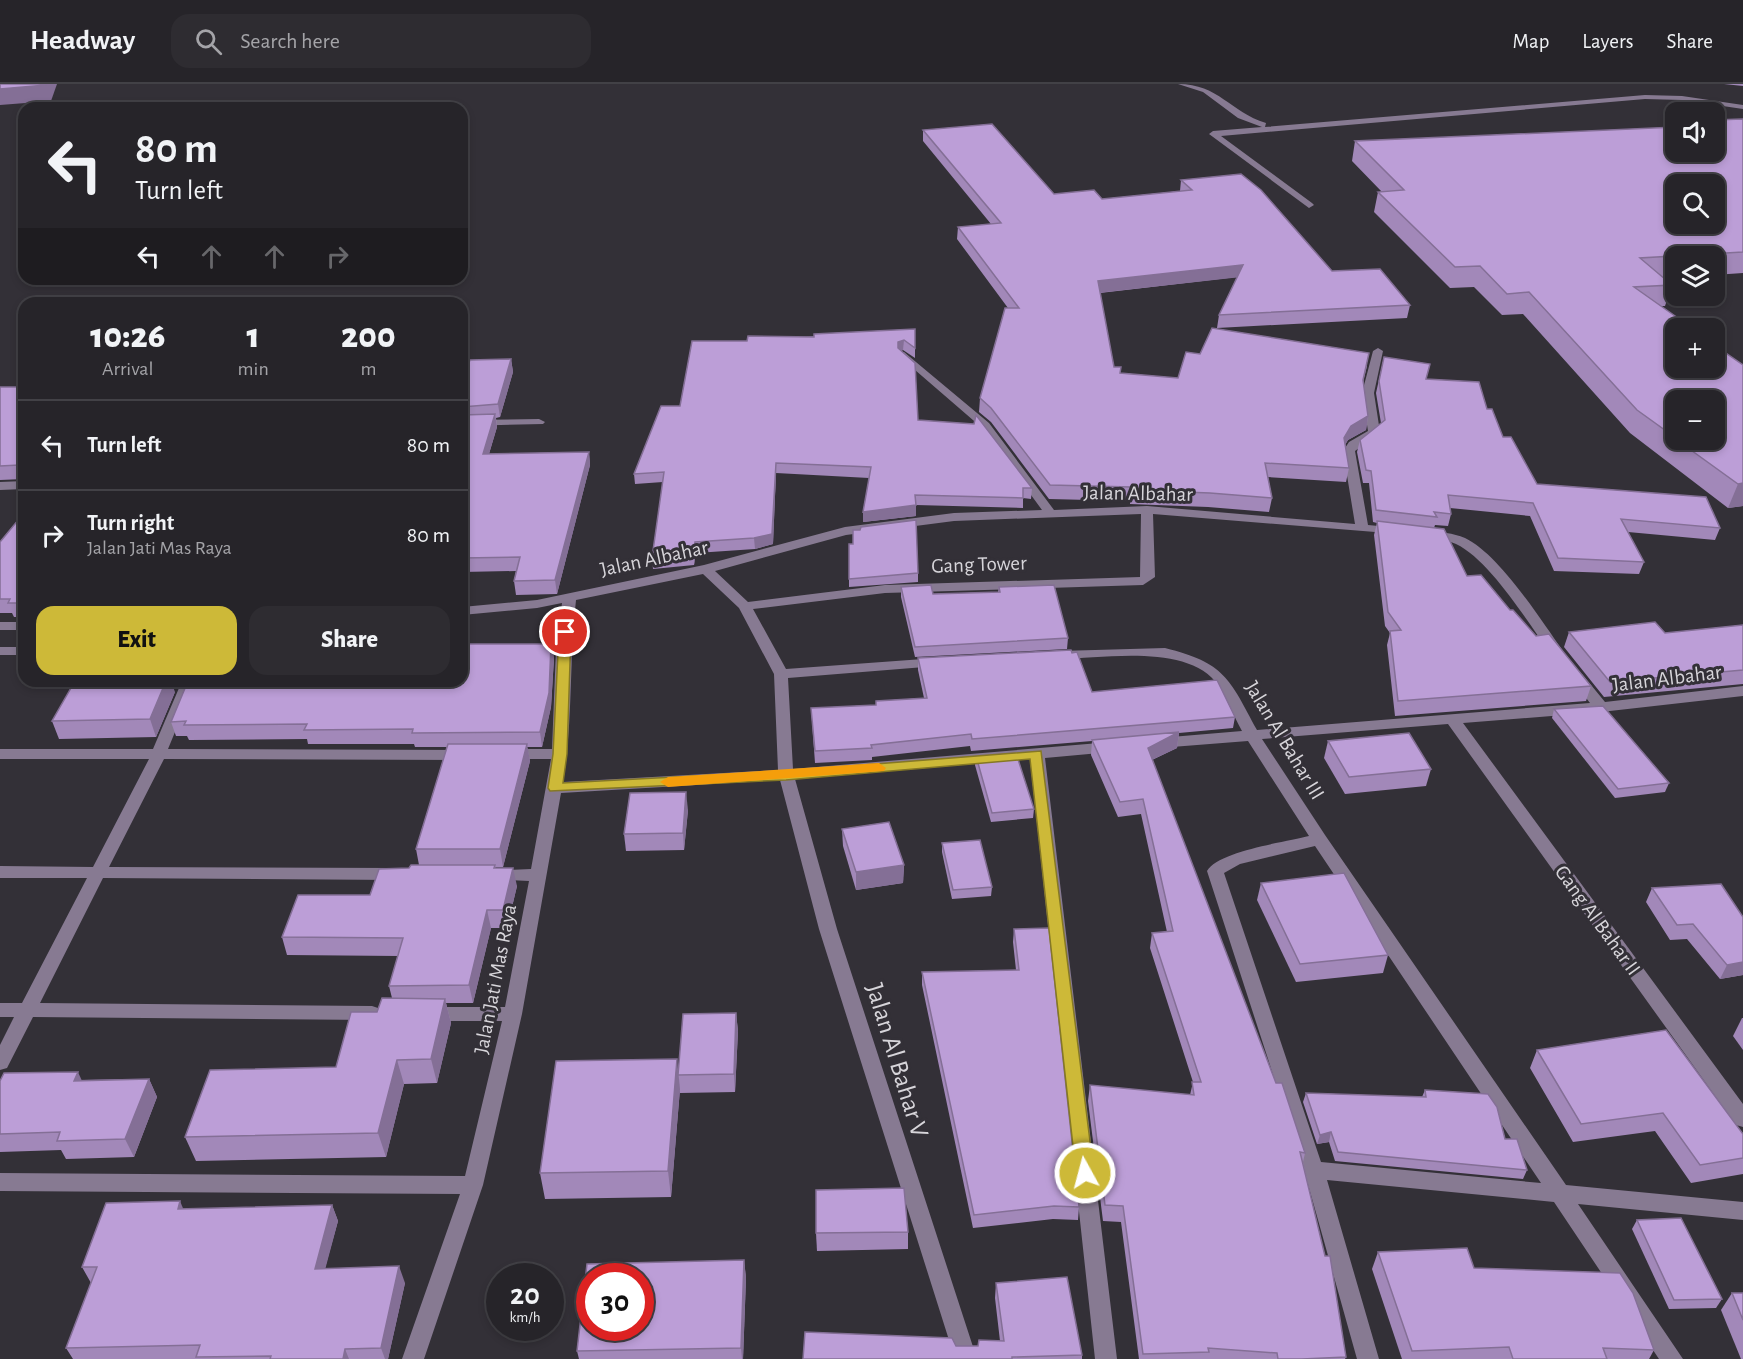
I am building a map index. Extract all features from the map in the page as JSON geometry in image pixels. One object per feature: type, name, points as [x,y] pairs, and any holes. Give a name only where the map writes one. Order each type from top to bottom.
[{"type":"street","points":[[1182,84],[1204,88],[1246,120],[1275,127]]},
{"type":"street","points":[[1309,205],[1213,134],[1645,97],[1682,98],[1743,108]]},
{"type":"street","points":[[1362,527],[1349,451],[1353,444],[1369,438],[1374,432],[1368,393],[1378,351]]},
{"type":"street","points":[[904,355],[985,425],[1051,514]]},
{"type":"street","points":[[468,423],[539,422]]},
{"type":"street","points":[[0,486],[18,485]]},
{"type":"street","name":"Jalan Albahar","points":[[468,610],[537,604],[706,570],[844,531],[954,517],[1147,510],[1362,527],[1464,542],[1490,566],[1601,707],[1743,691]]},
{"type":"street","name":"Gang Tower","points":[[745,606],[885,589],[1143,581],[1148,577],[1147,510]]},
{"type":"street","points":[[706,570],[745,606],[781,674],[957,660]]},
{"type":"street","name":"Jalan Jati Mas Raya","points":[[413,1359],[473,1185],[513,1014],[560,754],[557,649],[569,598]]},
{"type":"street","points":[[0,627],[18,626]]},
{"type":"street","points":[[0,651],[18,651]]},
{"type":"street","name":"Jalan Al Bahar III","points":[[1050,656],[1165,652],[1190,659],[1207,667],[1224,682],[1251,734],[1319,839],[1672,1359]]},
{"type":"street","name":"Jalan Al Bahar V","points":[[781,674],[786,776],[828,930],[966,1359]]},
{"type":"street","points":[[0,1063],[158,756],[187,687]]},
{"type":"street","points":[[555,788],[786,776],[1251,734],[1601,707]]},
{"type":"street","name":"Gang Al Bahar II","points":[[1453,720],[1743,1119]]},
{"type":"street","points":[[0,754],[158,756],[560,754]]},
{"type":"street","points":[[1036,754],[1106,1359]]},
{"type":"street","points":[[1319,839],[1235,860],[1215,871],[1314,1170],[1368,1359]]},
{"type":"street","points":[[0,873],[419,874]]},
{"type":"street","points":[[479,875],[538,875]]},
{"type":"street","points":[[0,1010],[513,1014]]},
{"type":"street","points":[[1314,1170],[1743,1211]]},
{"type":"street","points":[[0,1182],[473,1185]]},
{"type":"building","points":[[0,84],[46,84],[46,85],[0,89]]},
{"type":"building","points":[[1743,119],[1743,252],[1725,253],[1725,246],[1665,246],[1665,257],[1640,258],[1665,279],[1665,285],[1634,287],[1678,318],[1665,318],[1665,378],[1725,378],[1725,353],[1743,365],[1743,483],[1738,484],[1691,450],[1725,450],[1725,390],[1665,390],[1665,430],[1637,410],[1529,292],[1507,294],[1480,266],[1455,267],[1378,192],[1404,190],[1355,141],[1665,127],[1665,162],[1725,162],[1725,120]]},
{"type":"building","points":[[992,124],[1054,194],[1094,190],[1102,199],[1192,190],[1181,180],[1241,174],[1261,190],[1332,271],[1380,269],[1410,305],[1219,315],[1243,265],[1098,281],[1114,367],[1121,367],[1120,373],[1178,378],[1186,352],[1200,354],[1212,328],[1369,353],[1363,380],[1368,416],[1351,426],[1344,438],[1349,468],[1265,463],[1272,498],[1132,490],[1131,487],[1050,485],[991,408],[980,398],[1005,308],[1019,308],[958,227],[1001,223],[923,130]]},
{"type":"building","points":[[915,329],[915,348],[904,340],[898,342],[898,348],[915,363],[918,420],[974,424],[976,415],[1032,488],[1023,488],[1023,498],[915,495],[916,505],[863,512],[871,467],[776,463],[772,534],[754,538],[695,542],[694,554],[652,558],[664,472],[634,474],[661,406],[680,406],[692,341],[747,341],[748,336],[814,337],[814,334]]},
{"type":"building","points":[[1384,357],[1430,364],[1426,379],[1479,382],[1487,409],[1492,409],[1503,437],[1511,437],[1537,484],[1706,497],[1720,528],[1621,519],[1644,562],[1558,558],[1533,503],[1448,495],[1451,514],[1434,512],[1437,517],[1376,510],[1371,471],[1366,470],[1360,440],[1385,420],[1379,381]]},
{"type":"building","points":[[511,359],[498,404],[468,406],[470,360]]},
{"type":"building","points":[[0,387],[18,387],[18,465],[0,466]]},
{"type":"building","points":[[495,414],[483,454],[589,452],[555,580],[514,581],[520,557],[468,558],[468,415]]},
{"type":"building","points":[[18,520],[18,603],[8,603],[10,599],[0,599],[0,542]]},
{"type":"building","points":[[916,520],[918,573],[849,579],[849,544],[853,544],[853,530]]},
{"type":"building","points":[[1377,521],[1444,529],[1467,576],[1481,575],[1510,610],[1513,610],[1536,636],[1549,634],[1591,686],[1398,701],[1390,631],[1401,630],[1388,612]]},
{"type":"building","points":[[931,585],[933,594],[1000,592],[999,587],[1054,585],[1068,638],[915,647],[901,587]]},
{"type":"building","points":[[1655,622],[1665,633],[1743,625],[1743,670],[1610,682],[1569,632]]},
{"type":"building","points":[[468,644],[551,644],[549,693],[540,732],[412,733],[413,729],[304,730],[307,724],[184,725],[186,721],[171,722],[186,687],[468,687]]},
{"type":"building","points":[[1071,650],[1072,653],[1077,652],[1092,692],[1217,680],[1235,717],[972,739],[971,734],[871,745],[872,748],[815,751],[811,708],[876,705],[876,701],[927,698],[918,658]]},
{"type":"building","points":[[72,687],[163,687],[150,719],[52,721]]},
{"type":"building","points":[[1603,706],[1669,783],[1618,789],[1554,709]]},
{"type":"building","points":[[1179,732],[1148,748],[1276,1083],[1282,1083],[1305,1153],[1300,1152],[1325,1256],[1330,1256],[1346,1357],[1278,1359],[1277,1353],[1208,1348],[1209,1352],[1143,1354],[1123,1206],[1105,1205],[1090,1085],[1194,1095],[1192,1082],[1201,1082],[1152,933],[1173,931],[1143,799],[1120,802],[1092,740]]},
{"type":"building","points":[[1409,733],[1431,769],[1349,777],[1328,741]]},
{"type":"building","points":[[448,744],[527,744],[500,849],[416,849]]},
{"type":"building","points":[[1016,753],[1034,809],[992,813],[976,756]]},
{"type":"building","points":[[686,792],[683,833],[624,834],[630,793]]},
{"type":"building","points":[[889,822],[904,865],[856,872],[842,829]]},
{"type":"building","points":[[980,840],[992,887],[953,890],[942,843]]},
{"type":"building","points":[[411,865],[495,865],[494,868],[513,868],[503,910],[487,910],[469,985],[389,986],[403,938],[282,937],[298,895],[370,895],[379,869],[409,868]]},
{"type":"building","points":[[1344,873],[1388,955],[1300,964],[1261,883]]},
{"type":"building","points":[[1721,884],[1743,917],[1743,962],[1727,965],[1693,924],[1677,925],[1652,888]]},
{"type":"building","points":[[1049,928],[1079,1207],[1054,1206],[974,1215],[922,972],[1019,970],[1014,929]]},
{"type":"building","points":[[382,998],[445,999],[431,1059],[397,1060],[378,1133],[185,1137],[210,1070],[336,1067],[351,1012],[377,1012]]},
{"type":"building","points":[[736,1013],[734,1074],[678,1075],[683,1014]]},
{"type":"building","points":[[1666,1030],[1743,1134],[1743,1158],[1700,1165],[1663,1113],[1581,1124],[1537,1050]]},
{"type":"building","points":[[677,1059],[668,1171],[540,1173],[556,1061]]},
{"type":"building","points":[[78,1072],[74,1081],[149,1079],[125,1139],[57,1141],[60,1132],[0,1134],[0,1081],[4,1073]]},
{"type":"building","points":[[1425,1090],[1488,1094],[1497,1107],[1505,1139],[1517,1139],[1527,1170],[1338,1152],[1331,1132],[1320,1135],[1306,1093],[1426,1097]]},
{"type":"building","points":[[904,1188],[908,1232],[816,1233],[816,1190]]},
{"type":"building","points":[[180,1201],[178,1209],[332,1205],[315,1269],[399,1266],[381,1348],[345,1349],[343,1359],[270,1359],[271,1356],[196,1357],[200,1345],[66,1348],[97,1267],[82,1267],[106,1203]]},
{"type":"building","points":[[1681,1218],[1722,1299],[1674,1300],[1637,1220]]},
{"type":"building","points":[[1467,1248],[1474,1268],[1620,1273],[1633,1293],[1654,1350],[1603,1348],[1607,1359],[1513,1359],[1509,1347],[1412,1351],[1378,1252]]},
{"type":"building","points":[[744,1260],[741,1348],[577,1351],[578,1341],[654,1341],[654,1263],[626,1263]]},
{"type":"building","points":[[1067,1277],[1082,1355],[1012,1357],[1012,1359],[803,1359],[805,1332],[952,1338],[956,1346],[978,1346],[979,1340],[1004,1341],[996,1283]]},
{"type":"building","points":[[1732,1293],[1743,1293],[1743,1320]]},
{"type":"slow traffic","points":[[668,782],[786,776],[879,768]]},
{"type":"route","points":[[565,632],[560,754],[555,788],[786,776],[1036,754],[1085,1173]]}]
